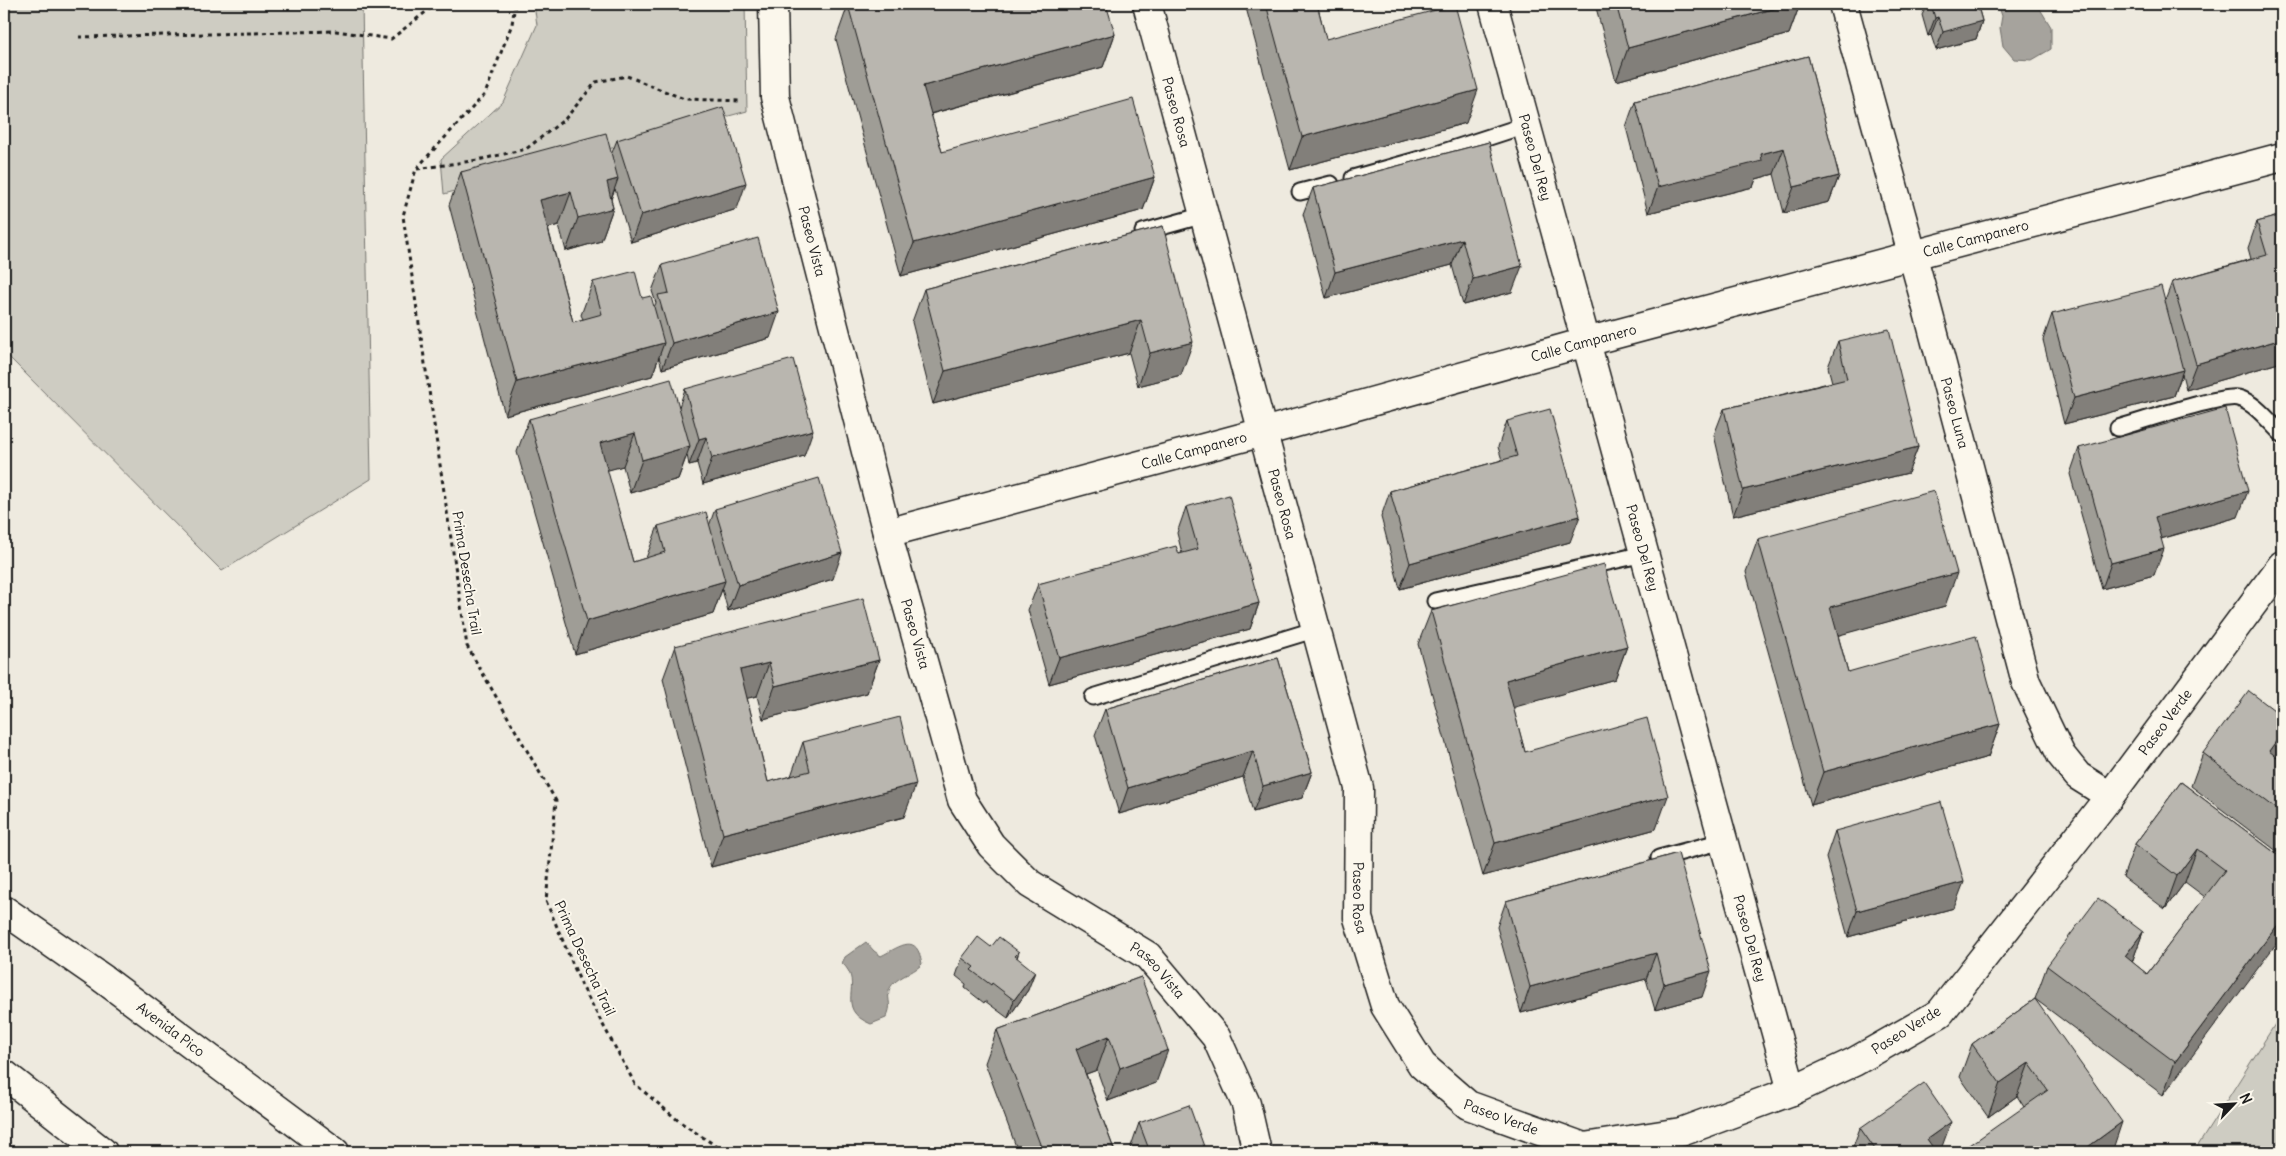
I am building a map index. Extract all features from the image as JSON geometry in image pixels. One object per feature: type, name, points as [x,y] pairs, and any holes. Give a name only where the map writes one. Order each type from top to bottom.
[{"type":"street","name":"Paseo Vista","points":[[773,4],[775,97],[887,532],[962,800],[992,845],[1030,884],[1148,956],[1216,1037],[1246,1104],[1257,1152]]},
{"type":"street","name":"Paseo Rosa","points":[[1147,4],[1359,788],[1358,918],[1385,1006]]},
{"type":"street","name":"Paseo Del Rey","points":[[1493,4],[1792,1091]]},
{"type":"street","name":"Paseo Luna","points":[[1842,4],[2026,682],[2062,756],[2078,776],[2110,796]]},
{"type":"street","name":"Calle Campanero","points":[[887,532],[1263,432],[1586,342],[2282,157]]},
{"type":"street","name":"Paseo Verde","points":[[1385,1006],[1422,1066],[1468,1106],[1584,1147],[1681,1132],[1792,1091],[1854,1062],[1940,1013],[2110,796],[2282,565]]},
{"type":"street","name":"Avenida Pico","points":[[4,910],[102,978],[335,1152]]},
{"type":"street","points":[[4,1074],[103,1152]]},
{"type":"lane","points":[[1300,192],[1431,156],[1526,125]]},
{"type":"lane","points":[[1125,237],[1204,215]]},
{"type":"lane","points":[[2118,428],[2211,402],[2236,398],[2253,405],[2282,434]]},
{"type":"lane","points":[[1435,602],[1644,554]]},
{"type":"lane","points":[[1093,697],[1317,629]]},
{"type":"lane","points":[[1648,862],[1723,841]]},
{"type":"path","points":[[79,37],[336,31],[391,40],[436,4]]},
{"type":"path","name":"Prima Desecha Trail","points":[[514,4],[512,24],[485,94],[416,169],[403,216],[467,646],[556,801],[546,901],[582,986],[635,1084],[680,1122],[724,1152]]},
{"type":"path","points":[[416,169],[478,160],[526,149],[566,119],[596,82],[627,76],[684,100],[732,102],[775,97]]},
{"type":"shaded area","points":[[4,4],[362,4],[371,479],[222,571],[4,352]]},
{"type":"shaded area","points":[[534,4],[745,4],[747,111],[444,194],[441,159],[503,102],[537,25]]},
{"type":"shaded area","points":[[1998,4],[2037,4],[2051,27],[2051,49],[2032,60],[2014,59],[2003,46],[2000,28],[2002,16]]},
{"type":"shaded area","points":[[866,942],[881,956],[901,946],[912,945],[920,954],[922,964],[894,983],[889,991],[889,1009],[886,1018],[871,1024],[860,1018],[853,1011],[851,979],[849,971],[842,963],[845,957]]},
{"type":"shaded area","points":[[2282,1013],[2282,1152],[2194,1152]]},
{"type":"building","points":[[1106,4],[1115,34],[923,86],[942,152],[1133,99],[1155,177],[914,243],[848,5]]},
{"type":"building","points":[[1266,4],[1317,4],[1326,39],[1455,5],[1478,90],[1302,137]]},
{"type":"building","points":[[1616,4],[1791,4],[1628,48]]},
{"type":"building","points":[[1931,4],[1979,4],[1980,7],[1978,7],[1982,21],[1943,32],[1938,17],[1935,18]]},
{"type":"building","points":[[1808,56],[1839,176],[1794,187],[1784,148],[1761,154],[1762,161],[1658,187],[1635,101]]},
{"type":"building","points":[[723,107],[746,183],[641,215],[617,140]]},
{"type":"building","points":[[606,133],[618,179],[607,182],[613,208],[578,218],[571,192],[540,200],[573,322],[602,314],[593,282],[635,271],[642,298],[651,296],[664,343],[517,382],[461,172]]},
{"type":"building","points":[[1489,142],[1522,266],[1473,279],[1462,239],[1335,272],[1313,188]]},
{"type":"building","points":[[2282,215],[2282,339],[2196,364],[2172,282],[2267,255],[2257,222]]},
{"type":"building","points":[[1163,226],[1193,342],[1150,353],[1141,320],[945,371],[924,289]]},
{"type":"building","points":[[758,238],[779,312],[672,343],[658,295],[669,293],[662,265]]},
{"type":"building","points":[[2161,286],[2183,370],[2074,398],[2052,314]]},
{"type":"building","points":[[1889,329],[1918,447],[1743,490],[1724,409],[1847,379],[1838,341]]},
{"type":"building","points":[[793,359],[813,430],[712,458],[706,437],[699,439],[685,389]]},
{"type":"building","points":[[671,379],[690,446],[642,460],[635,433],[600,443],[633,562],[665,552],[658,526],[706,512],[725,581],[587,621],[529,419]]},
{"type":"building","points":[[2225,408],[2248,491],[2155,517],[2164,549],[2111,563],[2079,448]]},
{"type":"building","points":[[1550,409],[1580,516],[1410,563],[1390,491],[1517,456],[1507,421]]},
{"type":"building","points":[[819,478],[842,553],[738,585],[715,509]]},
{"type":"building","points":[[1934,491],[1957,573],[1830,607],[1848,672],[1976,636],[2000,724],[1823,772],[1758,539]]},
{"type":"building","points":[[1229,495],[1259,603],[1059,658],[1038,584],[1176,546],[1179,554],[1198,549],[1186,507]]},
{"type":"building","points":[[1604,564],[1627,646],[1506,680],[1525,752],[1647,718],[1668,796],[1495,843],[1431,611]]},
{"type":"building","points":[[863,598],[879,660],[775,686],[769,663],[740,670],[768,782],[810,771],[803,742],[900,717],[916,784],[723,834],[675,646]]},
{"type":"building","points":[[1278,658],[1312,772],[1263,786],[1253,751],[1128,788],[1105,709]]},
{"type":"building","points":[[2249,691],[2282,716],[2282,733],[2269,751],[2282,761],[2282,813],[2203,753]]},
{"type":"building","points":[[2181,782],[2282,858],[2282,919],[2175,1062],[2047,966],[2098,898],[2143,932],[2125,956],[2147,974],[2225,870],[2197,849],[2177,876],[2135,844]]},
{"type":"building","points":[[1941,802],[1964,882],[1857,911],[1835,831]]},
{"type":"building","points":[[1678,853],[1711,971],[1664,984],[1656,953],[1530,987],[1506,901]]},
{"type":"building","points":[[978,937],[991,947],[999,937],[1019,952],[1015,956],[1035,972],[1014,1000],[971,970],[974,967],[962,958]]},
{"type":"building","points":[[1141,977],[1168,1050],[1120,1068],[1109,1036],[1076,1049],[1115,1152],[1043,1152],[997,1030]]},
{"type":"building","points":[[2035,999],[2122,1122],[2081,1152],[1960,1152],[2048,1090],[2029,1063],[2000,1083],[1972,1044]]},
{"type":"building","points":[[1924,1083],[1951,1122],[1927,1139],[1936,1152],[1877,1152],[1860,1128]]},
{"type":"building","points":[[1189,1105],[1206,1152],[1150,1152],[1139,1123]]},
{"type":"building","points":[[1751,1148],[1754,1152],[1744,1152]]}]
